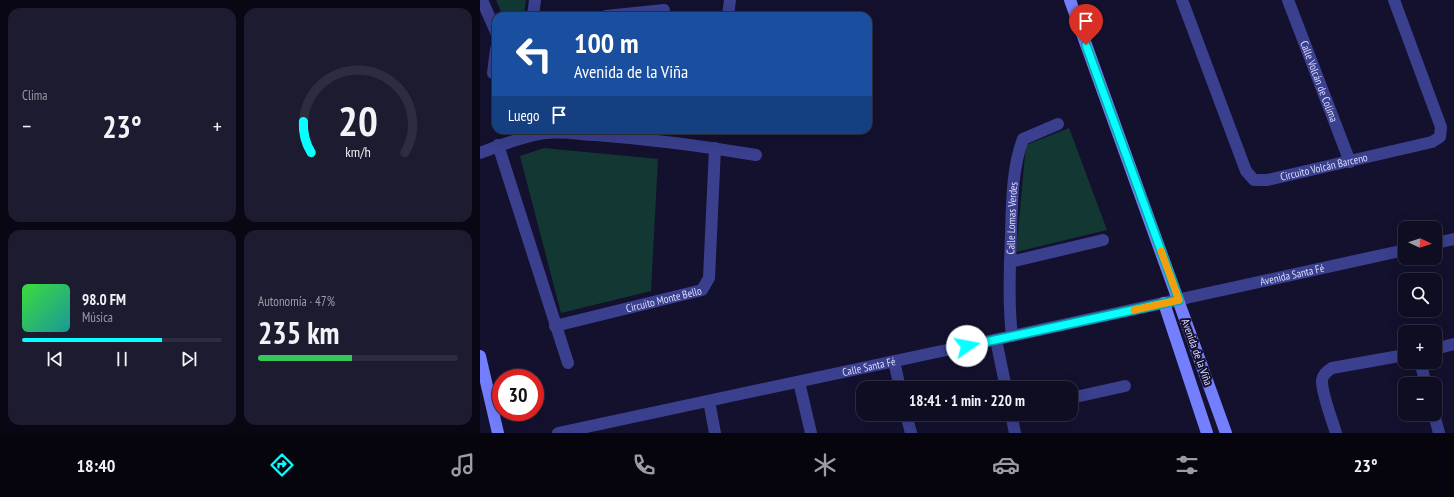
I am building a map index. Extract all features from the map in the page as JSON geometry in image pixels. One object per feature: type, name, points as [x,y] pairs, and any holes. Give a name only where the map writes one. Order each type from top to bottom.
[{"type":"street","points":[[534,12],[535,0]]},
{"type":"street","points":[[728,12],[730,0]]},
{"type":"street","name":"Avenida de la Viña","points":[[1070,0],[1226,433]]},
{"type":"street","name":"Circuito Volcán Barceno","points":[[1182,0],[1246,171],[1254,180],[1267,180],[1350,162],[1432,142],[1440,137],[1441,127],[1394,0]]},
{"type":"street","name":"Calle Volcán de Colima","points":[[1288,0],[1350,162]]},
{"type":"street","points":[[482,5],[492,24]]},
{"type":"street","points":[[645,12],[664,10]]},
{"type":"street","name":"Calle Lomas Verdes","points":[[1012,336],[1010,315],[1010,262],[1012,202],[1018,151],[1023,139],[1058,124]]},
{"type":"street","points":[[480,153],[498,145],[536,134]]},
{"type":"street","points":[[572,134],[634,138],[715,148],[756,155]]},
{"type":"street","points":[[498,145],[568,363]]},
{"type":"street","name":"Circuito Monte Bello","points":[[555,326],[702,290],[709,278],[715,148]]},
{"type":"street","points":[[1442,242],[1454,239]]},
{"type":"street","points":[[1010,262],[1103,240]]},
{"type":"street","name":"Avenida Santa Fé","points":[[1179,300],[1398,252]]},
{"type":"street","name":"Calle Santa Fé","points":[[558,433],[610,428],[709,401],[1179,300]]},
{"type":"street","name":"Avenida de la Viña","points":[[1164,303],[1207,433]]},
{"type":"street","points":[[996,340],[1005,381]]},
{"type":"street","points":[[1442,347],[1454,344]]},
{"type":"street","points":[[480,356],[498,433]]},
{"type":"street","points":[[1336,433],[1322,387],[1322,379],[1325,372],[1332,368],[1398,356]]},
{"type":"street","points":[[894,362],[898,381]]},
{"type":"street","points":[[799,382],[811,433]]},
{"type":"street","points":[[1078,396],[1125,386]]},
{"type":"street","points":[[709,401],[714,433]]},
{"type":"street","points":[[907,421],[910,433]]},
{"type":"street","points":[[1012,421],[1015,433]]},
{"type":"street","points":[[1436,421],[1439,433]]},
{"type":"green space","points":[[496,0],[526,0],[524,12],[501,12]]},
{"type":"green space","points":[[1069,128],[1107,230],[1016,252],[1026,145]]},
{"type":"green space","points":[[544,148],[658,159],[651,291],[561,313],[520,156]]},
{"type":"slow traffic","points":[[1134,310],[1179,300],[1161,251]]},
{"type":"route","points":[[967,346],[1179,300],[1086,45]]}]
